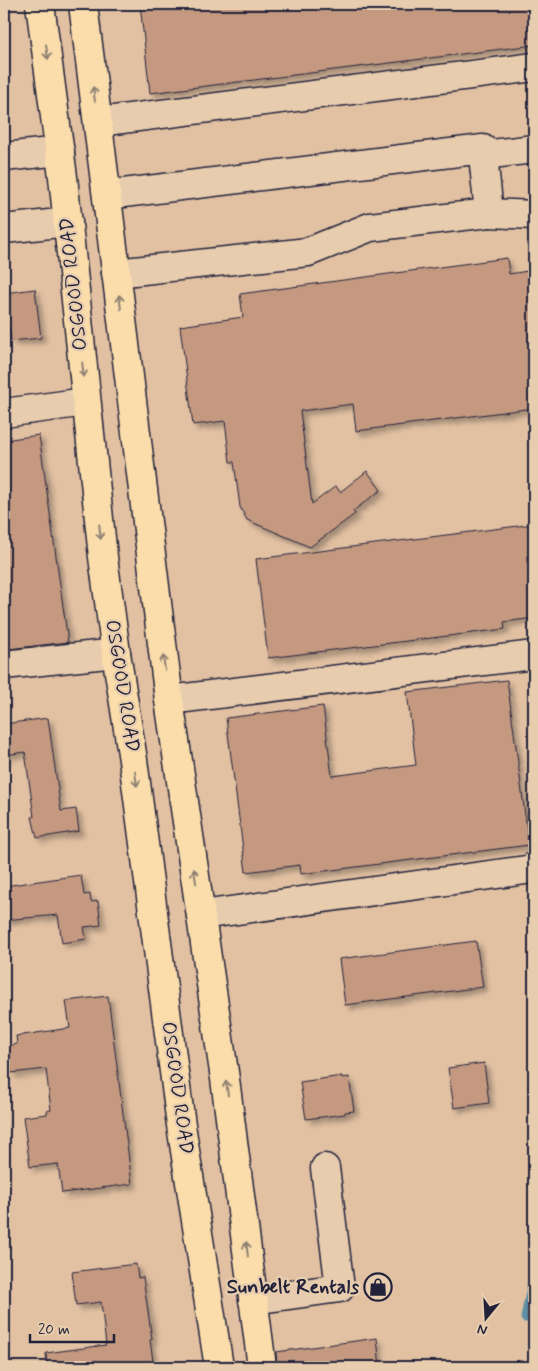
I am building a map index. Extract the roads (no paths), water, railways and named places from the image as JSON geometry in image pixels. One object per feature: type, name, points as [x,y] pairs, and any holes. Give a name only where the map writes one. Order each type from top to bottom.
[{"type":"main road","name":"OSGOOD ROAD","points":[[40,4],[68,222],[103,557],[133,760],[181,1125],[219,1367]]},
{"type":"main road","points":[[83,4],[169,700],[225,1079],[262,1367]]},
{"type":"main road","points":[[60,152],[102,160]]},
{"type":"lane","points":[[98,122],[534,66]]},
{"type":"lane","points":[[107,195],[483,149],[489,213]]},
{"type":"lane","points":[[483,155],[534,149]]},
{"type":"lane","points":[[4,157],[60,152]]},
{"type":"lane","points":[[116,273],[308,252],[370,227],[489,213],[534,215]]},
{"type":"lane","points":[[4,229],[68,222]]},
{"type":"lane","points":[[4,413],[86,402]]},
{"type":"lane","points":[[4,665],[116,653]]},
{"type":"lane","points":[[169,700],[534,655]]},
{"type":"lane","points":[[201,915],[533,869],[534,866]]},
{"type":"lane","points":[[254,1300],[340,1288],[325,1168]]},
{"type":"waterway","points":[[525,1318],[534,1272]]},
{"type":"place","name":"Sunbelt Rentals","points":[[378,1287]]}]
